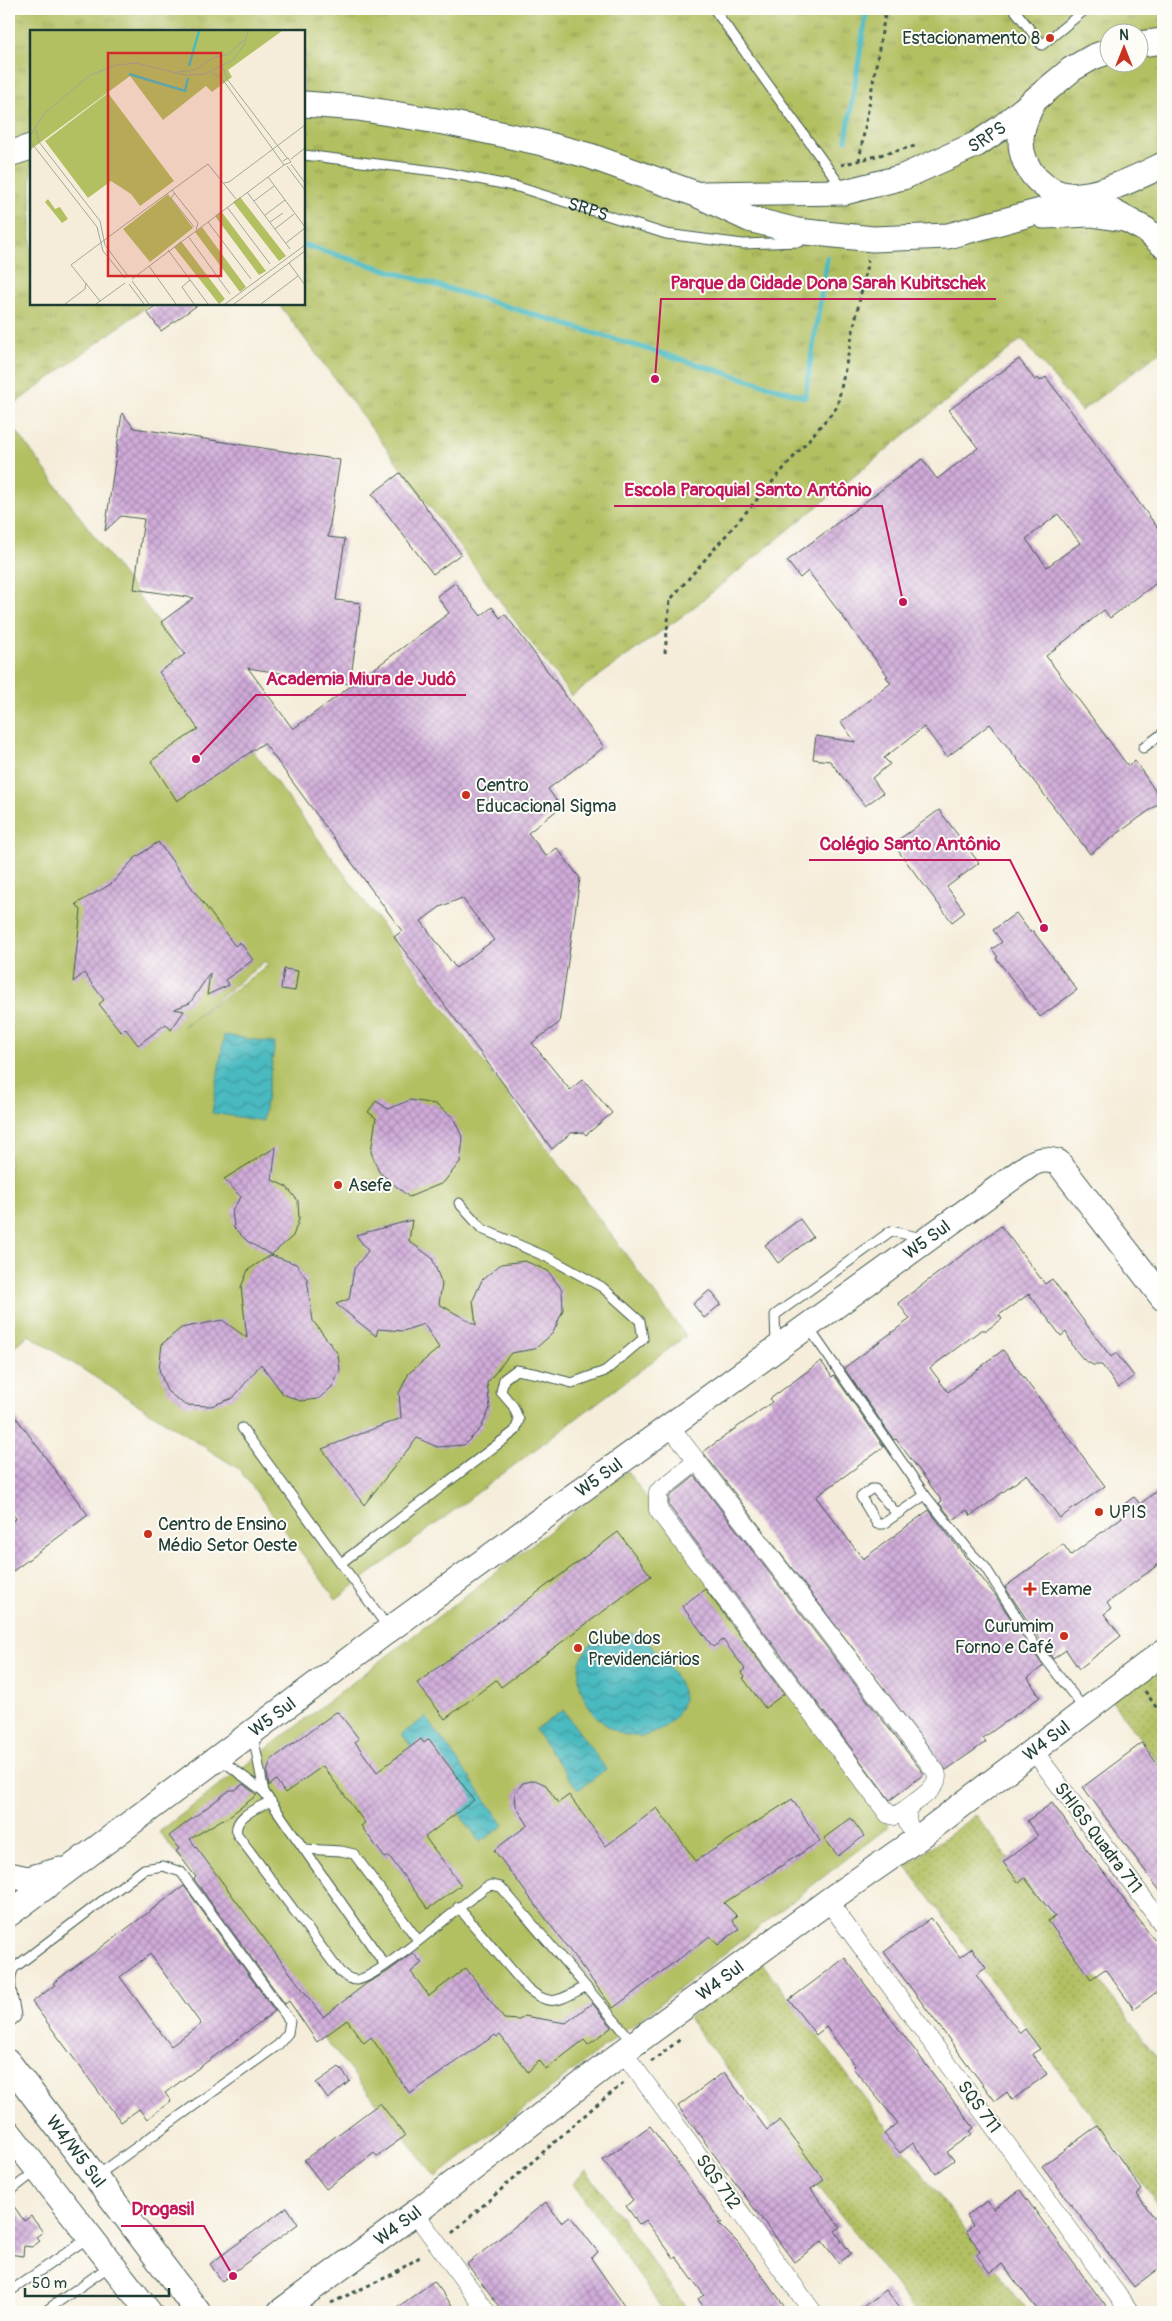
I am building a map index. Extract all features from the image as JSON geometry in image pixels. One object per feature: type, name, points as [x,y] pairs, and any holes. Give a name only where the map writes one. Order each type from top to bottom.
[{"type":"main road","name":"SRPS","points":[[696,194],[845,192],[903,177],[977,144],[1072,69],[1100,55]]},
{"type":"main road","points":[[1034,100],[1021,137],[1022,155],[1030,171],[1042,185],[1058,193],[1079,196],[1124,218],[1146,230],[1163,245]]},
{"type":"main road","name":"SRPS","points":[[305,104],[368,109],[450,123],[538,142],[590,156],[696,194],[749,218],[797,231],[873,239],[948,236],[1013,220],[1146,174],[1163,165]]},
{"type":"main road","points":[[9,154],[30,147]]},
{"type":"main road","points":[[1013,220],[1068,214],[1124,218]]},
{"type":"main road","name":"W5 Sul","points":[[9,1914],[390,1629],[669,1424],[1031,1164],[1048,1159],[1058,1162],[1163,1298]]},
{"type":"main road","name":"W4 Sul","points":[[280,2312],[414,2213],[628,2048],[828,1901],[918,1838],[1086,1712],[1142,1688],[1163,1652]]},
{"type":"main road","points":[[9,1875],[28,1879],[76,1864]]},
{"type":"main road","name":"W4/W5 Sul","points":[[9,2063],[198,2312]]},
{"type":"main road","points":[[9,2133],[149,2312]]},
{"type":"street","points":[[669,1424],[936,1772],[938,1776],[936,1785],[895,1816],[888,1814],[658,1510],[658,1492],[668,1482],[697,1461]]},
{"type":"street","name":"SHIGS Quadra 711","points":[[1034,1751],[1163,1925]]},
{"type":"street","points":[[906,1809],[908,1824],[918,1838]]},
{"type":"street","name":"SQS 711","points":[[828,1901],[1130,2312]]},
{"type":"street","name":"SQS 712","points":[[628,2048],[637,2073],[813,2312]]},
{"type":"street","points":[[414,2213],[487,2312]]},
{"type":"lane","points":[[714,9],[845,192]]},
{"type":"lane","points":[[1014,9],[1042,46],[1086,9]]},
{"type":"lane","name":"SRPS","points":[[305,155],[443,172],[518,186],[666,234],[742,244],[873,239]]},
{"type":"lane","points":[[1143,748],[1163,733]]},
{"type":"lane","points":[[341,1563],[515,1431],[519,1420],[513,1406],[501,1392],[504,1379],[516,1370],[572,1383],[605,1371],[643,1339],[640,1321],[602,1287],[549,1258],[503,1240],[482,1229],[459,1203]]},
{"type":"lane","points":[[776,1348],[775,1315],[883,1236],[891,1231],[928,1239]]},
{"type":"lane","points":[[807,1326],[925,1495],[972,1554],[985,1566],[1034,1644],[1086,1712]]},
{"type":"lane","points":[[242,1428],[390,1629]]},
{"type":"lane","points":[[897,1514],[925,1495]]},
{"type":"lane","points":[[252,1733],[264,1792]]},
{"type":"lane","points":[[219,1758],[264,1792],[385,1965]]},
{"type":"lane","points":[[271,1801],[240,1820],[236,1828],[242,1841],[340,1972],[347,1978],[355,1980],[385,1965],[458,1907],[486,1887],[497,1885],[501,1887],[585,1986],[628,2048]]},
{"type":"lane","points":[[304,1849],[342,1850],[354,1854],[418,1940]]},
{"type":"lane","points":[[9,2023],[16,2017],[15,2001],[10,1981],[14,1968],[144,1869],[163,1866],[181,1872],[290,2021],[288,2033],[278,2044],[95,2177]]},
{"type":"lane","points":[[458,1907],[527,1988],[537,1996],[547,2001],[556,2001],[585,1986]]},
{"type":"lane","points":[[9,2192],[38,2170]]},
{"type":"lane","points":[[9,2292],[90,2236]]},
{"type":"lane","points":[[44,2312],[112,2264]]},
{"type":"path","points":[[860,161],[886,9]]},
{"type":"path","points":[[828,168],[923,143]]},
{"type":"path","points":[[665,653],[670,600],[837,408],[873,239]]},
{"type":"path","points":[[1142,1688],[1163,1717]]},
{"type":"path","points":[[326,2306],[391,2275],[438,2245],[594,2107],[684,2037]]},
{"type":"green space","points":[[9,9],[1163,9],[1163,350],[1081,411],[1022,339],[688,612],[571,696],[280,305],[305,305],[305,30],[30,30],[30,305],[149,305],[9,408]]},
{"type":"green space","name":"Asefe","points":[[9,421],[686,1336],[336,1599],[239,1469],[29,1335],[9,1350]],"holes":[[[265,961],[268,965],[184,1026]]]},
{"type":"green space","name":"Clube dos Previdenciários","points":[[627,1471],[889,1826],[436,2177],[159,1832]]},
{"type":"green space","points":[[1163,1660],[1163,1769],[1111,1700]]},
{"type":"green space","points":[[976,1815],[1163,2066],[1163,2211],[906,1866]]},
{"type":"green space","points":[[762,1963],[1028,2312],[916,2312],[688,2018]]},
{"type":"green space","points":[[586,2170],[689,2312],[665,2312],[573,2184]]},
{"type":"water","points":[[224,1035],[275,1043],[263,1121],[212,1113]]},
{"type":"water","points":[[615,1632],[634,1634],[649,1644],[665,1662],[682,1691],[683,1699],[677,1715],[654,1733],[634,1736],[615,1731],[599,1719],[587,1703],[580,1685],[579,1666],[587,1649],[600,1638]]},
{"type":"water","points":[[563,1710],[606,1769],[578,1790],[535,1730]]},
{"type":"water","points":[[426,1717],[504,1825],[480,1842],[402,1734]]},
{"type":"building","points":[[157,305],[198,305],[161,331],[147,312]]},
{"type":"building","points":[[1019,359],[1035,380],[1038,378],[1040,381],[1046,377],[1163,535],[1163,578],[1110,618],[1104,610],[1046,656],[1128,766],[1135,761],[1162,801],[1090,854],[990,724],[947,757],[924,727],[884,758],[890,764],[872,778],[883,793],[865,806],[830,761],[813,759],[816,736],[855,742],[841,722],[891,683],[886,677],[888,676],[808,571],[800,578],[787,561],[922,459],[937,479],[978,448],[949,410]],"holes":[[[1058,514],[1080,543],[1047,567],[1026,539]]]},
{"type":"building","points":[[122,413],[134,428],[340,460],[328,537],[345,539],[336,600],[361,603],[350,684],[248,668],[293,729],[449,613],[437,596],[455,583],[481,616],[492,607],[500,618],[505,614],[604,747],[548,789],[561,807],[528,833],[546,856],[557,848],[580,878],[559,1023],[532,1043],[570,1090],[583,1079],[612,1113],[586,1135],[583,1132],[571,1133],[552,1149],[394,937],[402,931],[264,743],[177,801],[151,761],[198,729],[159,672],[185,654],[161,622],[194,598],[134,589],[144,519],[121,516],[105,531]],"holes":[[[462,898],[494,940],[456,968],[421,921],[440,907]]]},
{"type":"building","points":[[400,473],[461,554],[433,574],[372,494]]},
{"type":"building","points":[[939,810],[979,863],[947,887],[965,912],[952,922],[893,844]]},
{"type":"building","points":[[158,842],[235,946],[240,942],[253,960],[225,980],[229,985],[207,995],[210,973],[190,1003],[174,1009],[184,1011],[171,1030],[166,1024],[138,1045],[125,1028],[121,1032],[99,1004],[104,1000],[84,973],[73,982],[81,910],[76,904],[111,884],[134,859]]},
{"type":"building","points":[[1016,913],[1030,932],[1033,931],[1077,990],[1040,1017],[996,958],[998,957],[992,949],[1002,942],[993,930]]},
{"type":"building","points":[[284,969],[298,971],[295,991],[281,989]]},
{"type":"building","points":[[410,1100],[435,1104],[453,1117],[463,1139],[460,1162],[443,1183],[409,1197],[379,1172],[371,1152],[376,1118],[368,1112],[376,1101],[388,1109]]},
{"type":"building","points":[[276,1147],[272,1180],[287,1187],[298,1201],[299,1219],[293,1236],[271,1255],[247,1241],[234,1228],[232,1210],[241,1197],[224,1179]]},
{"type":"building","points":[[800,1219],[813,1237],[778,1263],[765,1245]]},
{"type":"building","points":[[412,1220],[409,1241],[432,1258],[442,1284],[439,1304],[476,1325],[473,1300],[482,1280],[501,1264],[525,1261],[548,1271],[562,1290],[563,1310],[553,1333],[535,1349],[511,1353],[487,1383],[490,1408],[481,1428],[464,1445],[437,1447],[417,1438],[364,1505],[322,1449],[401,1418],[399,1393],[409,1373],[439,1348],[424,1324],[403,1331],[378,1329],[376,1336],[336,1304],[349,1299],[354,1269],[368,1251],[356,1235]]},
{"type":"building","points":[[1001,1226],[1045,1284],[1052,1279],[1111,1357],[1116,1353],[1134,1376],[1118,1388],[1102,1365],[1093,1365],[1083,1359],[1074,1348],[1066,1332],[1061,1336],[1029,1294],[999,1315],[1002,1319],[987,1330],[981,1330],[930,1368],[948,1392],[1003,1350],[1105,1486],[1060,1518],[1027,1474],[971,1516],[967,1510],[953,1520],[939,1503],[942,1501],[896,1439],[894,1440],[844,1368],[910,1319],[898,1303]]},
{"type":"building","points":[[271,1255],[296,1264],[307,1279],[313,1321],[338,1354],[340,1371],[332,1387],[318,1399],[300,1401],[283,1394],[261,1364],[233,1398],[211,1406],[185,1405],[167,1391],[159,1369],[162,1344],[181,1328],[222,1320],[247,1338],[241,1287],[248,1270]]},
{"type":"building","points":[[710,1290],[721,1304],[704,1318],[693,1304]]},
{"type":"building","points":[[821,1361],[832,1377],[834,1375],[884,1447],[816,1497],[863,1559],[929,1510],[995,1595],[1043,1666],[1028,1678],[1040,1697],[983,1738],[986,1742],[946,1770],[703,1452],[772,1402],[770,1399]]},
{"type":"building","points":[[9,1408],[88,1515],[9,1574],[9,1524],[16,1518],[9,1509]]},
{"type":"building","points":[[695,1476],[924,1774],[890,1800],[669,1506],[669,1497]]},
{"type":"building","points":[[1163,1486],[1163,1561],[1107,1603],[1111,1609],[1104,1614],[1121,1636],[1079,1669],[1066,1650],[1053,1659],[1005,1587],[1063,1544],[1071,1555],[1125,1515],[1119,1508],[1134,1497],[1140,1504]]},
{"type":"building","points":[[618,1532],[651,1576],[501,1687],[496,1680],[445,1719],[417,1683]]},
{"type":"building","points":[[705,1589],[784,1694],[765,1708],[743,1678],[745,1677],[741,1672],[745,1669],[723,1640],[713,1647],[682,1606]]},
{"type":"building","points":[[336,1712],[339,1713],[359,1739],[355,1742],[377,1772],[421,1739],[424,1743],[429,1739],[474,1800],[425,1837],[461,1885],[428,1909],[389,1856],[385,1858],[361,1826],[365,1823],[323,1766],[285,1793],[276,1780],[269,1786],[267,1772],[271,1760]]},
{"type":"building","points":[[1142,1743],[1163,1772],[1163,1895],[1083,1787]]},
{"type":"building","points":[[535,1780],[546,1785],[558,1803],[569,1795],[606,1846],[657,1808],[696,1861],[792,1799],[820,1841],[724,1903],[737,1916],[732,1920],[739,1929],[718,1945],[710,1936],[613,2008],[494,1850],[528,1825],[516,1806],[515,1793],[523,1783]]},
{"type":"building","points":[[243,1784],[257,1795],[224,1820],[190,1839],[323,2017],[367,1983],[387,1972],[413,1953],[422,1963],[411,1972],[429,1996],[466,1968],[504,2019],[519,2020],[524,2016],[566,2023],[592,2003],[612,2027],[588,2045],[584,2040],[546,2069],[539,2060],[528,2072],[500,2035],[497,2037],[495,2035],[410,2094],[371,2037],[364,2043],[347,2020],[317,2042],[289,2001],[285,2004],[194,1879],[196,1877],[176,1851],[179,1849],[169,1836],[230,1790],[235,1790]]},
{"type":"building","points":[[1052,1803],[1151,1936],[1163,1948],[1163,1987],[1134,2009],[1105,1969],[1091,1979],[1048,1921],[1055,1917],[1025,1878],[1019,1883],[1003,1862],[1038,1836],[1027,1821]]},
{"type":"building","points":[[851,1818],[864,1836],[838,1856],[824,1838]]},
{"type":"building","points":[[184,1886],[275,2011],[165,2093],[171,2101],[147,2119],[139,2109],[121,2122],[32,2002],[55,1985],[53,1983]],"holes":[[[150,1954],[201,2024],[171,2046],[120,1977]]]},
{"type":"building","points":[[931,1918],[960,1957],[972,1948],[986,1968],[976,1975],[1020,2033],[1025,2029],[1040,2049],[1032,2054],[1047,2074],[1012,2100],[1007,2092],[995,2101],[884,1952]]},
{"type":"building","points":[[845,1958],[974,2128],[970,2131],[972,2134],[947,2152],[954,2160],[936,2174],[913,2143],[900,2153],[884,2134],[898,2123],[853,2068],[855,2066],[826,2027],[816,2035],[789,2000]]},
{"type":"building","points":[[339,2067],[350,2081],[328,2099],[316,2083]]},
{"type":"building","points":[[724,2072],[767,2130],[780,2120],[824,2180],[811,2189],[840,2227],[835,2231],[851,2254],[839,2263],[822,2241],[794,2262],[678,2106]]},
{"type":"building","points":[[380,2103],[405,2136],[377,2156],[374,2153],[326,2189],[304,2160]]},
{"type":"building","points":[[650,2126],[722,2223],[718,2223],[738,2243],[789,2312],[707,2312],[698,2299],[704,2295],[676,2257],[674,2258],[645,2220],[639,2224],[626,2206],[633,2200],[603,2160]]},
{"type":"building","points":[[1097,2126],[1142,2190],[1137,2194],[1163,2230],[1163,2265],[1134,2287],[1042,2166]]},
{"type":"building","points":[[1020,2190],[1110,2312],[1039,2312],[1002,2264],[990,2273],[976,2254],[980,2251],[966,2231],[973,2225],[966,2216],[987,2201],[993,2209]]},
{"type":"building","points":[[9,2199],[24,2221],[31,2216],[43,2232],[36,2237],[40,2241],[32,2247],[24,2246],[23,2256],[9,2254]]},
{"type":"building","points":[[546,2202],[561,2222],[570,2216],[598,2252],[591,2258],[629,2312],[504,2312],[467,2264]]},
{"type":"building","points":[[287,2207],[298,2224],[222,2281],[210,2264]]},
{"type":"building","points":[[434,2281],[457,2312],[391,2312]]},
{"type":"building","points":[[886,2290],[903,2312],[856,2312]]},
{"type":"waterway","points":[[846,140],[867,9]]},
{"type":"waterway","points":[[305,245],[805,397],[827,258]]},
{"type":"place","name":"Estacionamento 8","points":[[1050,38]]},
{"type":"place","name":"Parque da Cidade Dona Sarah Kubitschek","points":[[655,379]]},
{"type":"place","name":"Escola Paroquial Santo Antônio","points":[[903,602]]},
{"type":"place","name":"Academia Miura de Judô","points":[[196,759]]},
{"type":"place","name":"Centro Educacional Sigma","points":[[466,795]]},
{"type":"place","name":"Colégio Santo Antônio","points":[[1044,928]]},
{"type":"place","name":"Asefe","points":[[338,1185]]},
{"type":"place","name":"UPIS","points":[[1099,1512]]},
{"type":"place","name":"Centro de Ensino Médio Setor Oeste","points":[[148,1534]]},
{"type":"place","name":"Exame","points":[[1030,1589]]},
{"type":"place","name":"Curumim Forno e Café","points":[[1064,1636]]},
{"type":"place","name":"Clube dos Previdenciários","points":[[578,1648]]},
{"type":"place","name":"Drogasil","points":[[233,2276]]}]
